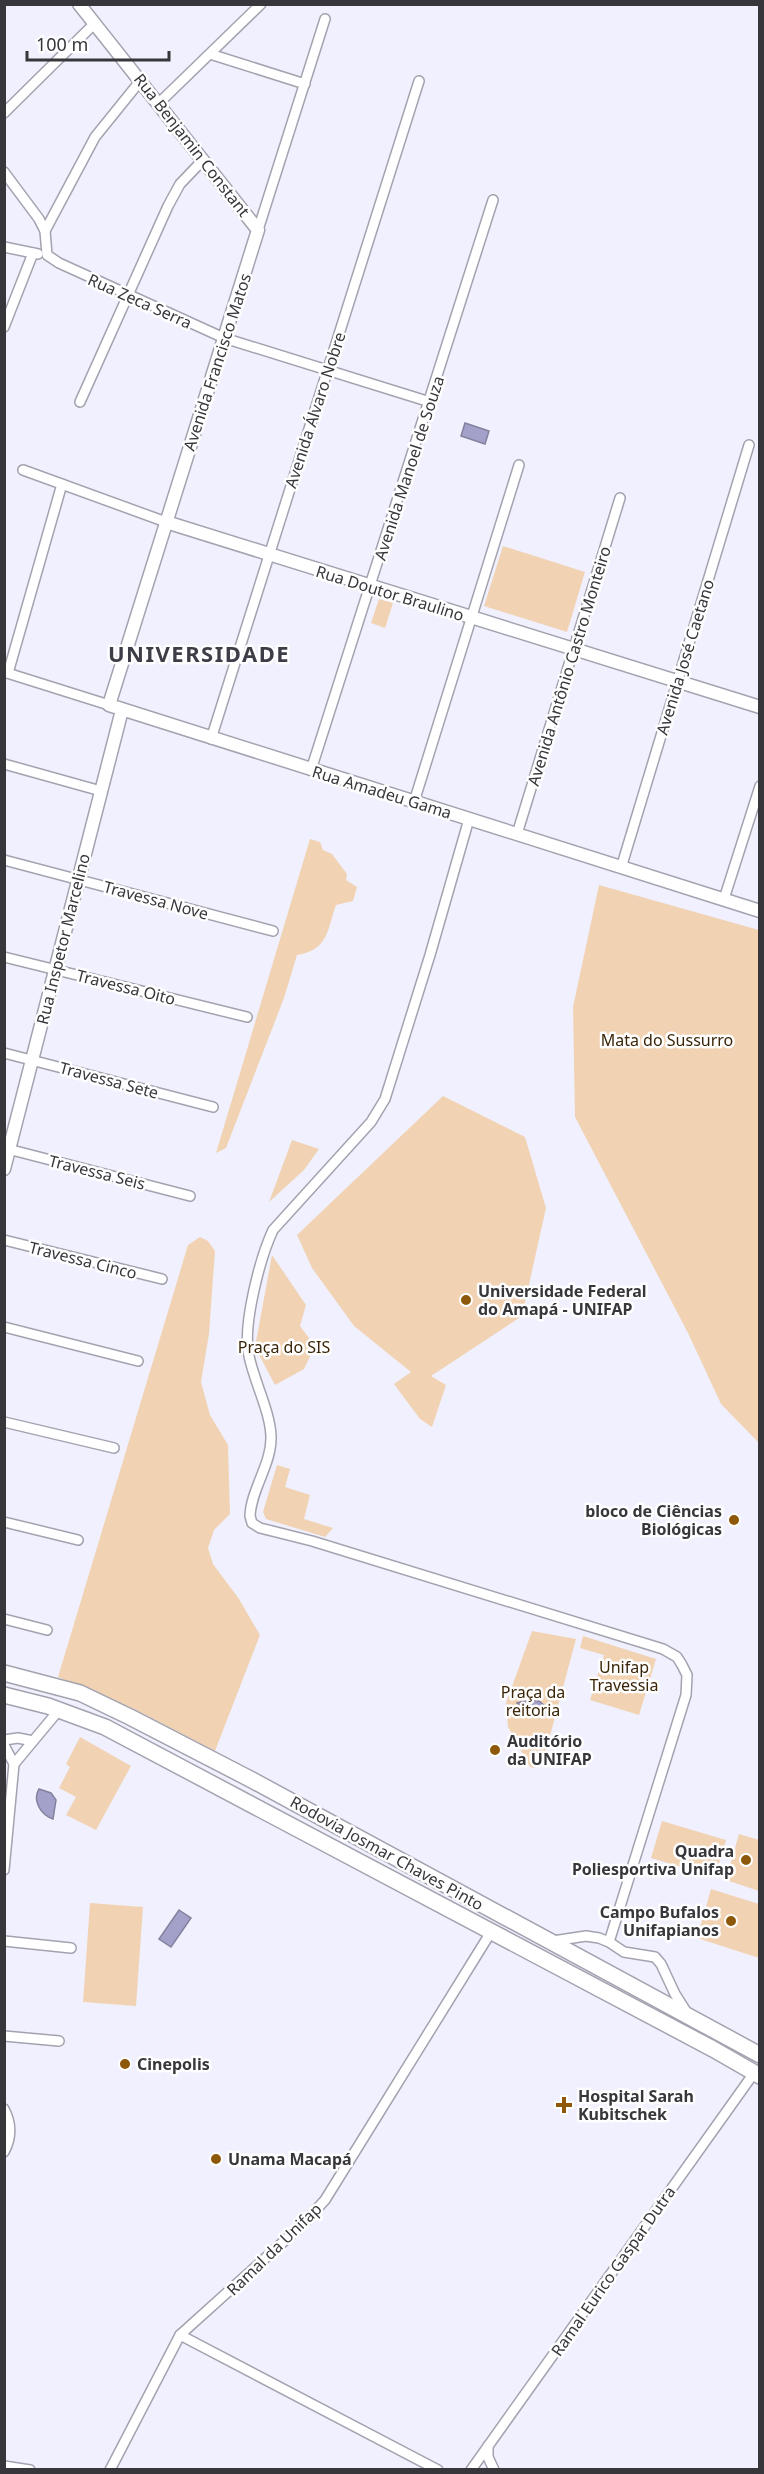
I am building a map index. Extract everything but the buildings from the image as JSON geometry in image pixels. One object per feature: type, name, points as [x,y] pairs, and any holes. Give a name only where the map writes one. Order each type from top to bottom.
[{"type":"main road","name":"Rodovia Josmar Chaves Pinto","points":[[4,1673],[80,1693],[130,1717],[252,1780],[759,2055]]},
{"type":"main road","name":"Rodovia Josmar Chaves Pinto","points":[[4,1695],[59,1710],[105,1727],[757,2074]]},
{"type":"street","name":"Rua Benjamin Constant","points":[[79,4],[258,230]]},
{"type":"street","points":[[159,103],[261,4]]},
{"type":"street","name":"Avenida Francisco Matos","points":[[109,705],[325,19]]},
{"type":"street","points":[[4,113],[94,24]]},
{"type":"street","points":[[210,54],[305,84]]},
{"type":"street","points":[[45,231],[96,137],[141,80]]},
{"type":"street","name":"Avenida Álvaro Nobre","points":[[211,739],[419,81]]},
{"type":"street","points":[[80,402],[177,189],[202,160]]},
{"type":"street","points":[[4,172],[32,208],[45,231],[46,255],[4,247]]},
{"type":"street","name":"Avenida Manoel de Souza","points":[[311,770],[493,200]]},
{"type":"street","points":[[4,327],[33,253]]},
{"type":"street","name":"Rua Zeca Serra","points":[[46,255],[78,273],[224,338],[430,402]]},
{"type":"street","name":"Avenida José Caetano","points":[[621,868],[749,445]]},
{"type":"street","points":[[414,802],[519,465]]},
{"type":"street","name":"Rua Doutor Braulino","points":[[23,470],[166,522],[759,707]]},
{"type":"street","points":[[6,673],[63,484]]},
{"type":"street","name":"Avenida Antônio Castro Monteiro","points":[[517,834],[620,498]]},
{"type":"street","name":"Rua Amadeu Gama","points":[[6,673],[759,911]]},
{"type":"street","name":"Rua Inspetor Marcelino","points":[[4,1169],[7,1149],[122,710]]},
{"type":"street","points":[[4,764],[101,791]]},
{"type":"street","points":[[724,899],[759,786]]},
{"type":"street","points":[[469,819],[385,1099],[371,1122],[273,1230],[267,1243],[257,1280],[247,1346],[271,1437],[269,1453],[250,1516],[252,1522],[260,1528],[580,1623],[663,1649],[677,1657],[687,1675],[686,1695],[609,1942]]},
{"type":"street","name":"Travessa Nove","points":[[4,860],[273,931]]},
{"type":"street","name":"Travessa Oito","points":[[4,957],[247,1017]]},
{"type":"street","name":"Travessa Sete","points":[[4,1053],[213,1107]]},
{"type":"street","name":"Travessa Seis","points":[[7,1149],[190,1196]]},
{"type":"street","name":"Travessa Cinco","points":[[4,1240],[162,1279]]},
{"type":"street","points":[[4,1327],[138,1360]]},
{"type":"street","points":[[4,1422],[114,1448]]},
{"type":"street","points":[[4,1522],[78,1540]]},
{"type":"street","points":[[4,1619],[47,1630]]},
{"type":"street","points":[[14,1764],[59,1710]]},
{"type":"street","points":[[4,1740],[18,1738],[33,1741]]},
{"type":"street","points":[[4,1745],[14,1764],[4,1870]]},
{"type":"street","name":"Ramal da Unifap","points":[[110,2469],[180,2335],[302,2225],[325,2200],[491,1932]]},
{"type":"street","points":[[550,1942],[586,1936],[609,1942],[624,1952],[655,1957],[690,2018]]},
{"type":"street","points":[[4,1941],[71,1948]]},
{"type":"street","points":[[4,2036],[59,2041]]},
{"type":"street","name":"Ramal Eurico Gaspar Dutra","points":[[471,2469],[757,2074]]},
{"type":"street","points":[[4,2109],[9,2119],[10,2134],[4,2152]]},
{"type":"street","points":[[180,2335],[438,2469]]},
{"type":"street","points":[[488,2446],[488,2457],[494,2469]]},
{"type":"street","points":[[4,2466],[30,2469]]},
{"type":"green space","points":[[503,546],[585,572],[567,632],[484,606]]},
{"type":"green space","points":[[379,599],[393,603],[385,628],[371,623]]},
{"type":"green space","points":[[310,839],[320,842],[323,850],[332,854],[347,874],[346,880],[357,887],[353,901],[336,905],[328,931],[321,944],[315,949],[297,955],[284,998],[226,1148],[216,1153]]},
{"type":"green space","name":"Mata do Sussurro","points":[[599,885],[759,930],[759,1443],[721,1404],[688,1333],[575,1117],[573,1007]]},
{"type":"green space","points":[[443,1096],[525,1137],[546,1208],[522,1316],[431,1376],[446,1385],[432,1427],[420,1419],[394,1384],[411,1372],[354,1326],[312,1268],[297,1235]]},
{"type":"green space","points":[[292,1140],[319,1149],[304,1170],[269,1202]]},
{"type":"green space","points":[[200,1237],[208,1241],[215,1251],[209,1334],[201,1382],[210,1415],[228,1445],[230,1514],[214,1530],[208,1548],[213,1564],[239,1599],[260,1635],[215,1751],[134,1709],[58,1677],[188,1245]]},
{"type":"green space","name":"Praça do SIS","points":[[272,1255],[306,1305],[300,1326],[315,1346],[304,1369],[275,1385],[255,1347]]},
{"type":"green space","points":[[277,1465],[290,1469],[285,1487],[310,1495],[304,1519],[333,1528],[325,1537],[266,1519],[263,1512]]},
{"type":"green space","name":"Praça da reitoria","points":[[532,1631],[576,1639],[543,1762],[538,1756],[534,1768],[530,1767],[508,1727],[506,1703]]},
{"type":"green space","name":"Unifap Travessia","points":[[583,1636],[656,1659],[639,1715],[590,1700],[604,1655],[580,1648]]},
{"type":"green space","points":[[80,1737],[131,1766],[96,1830],[66,1815],[76,1797],[59,1788],[70,1767],[66,1764]]},
{"type":"green space","points":[[662,1821],[726,1840],[715,1877],[651,1858]]},
{"type":"green space","name":"Quadra Poliesportiva Unifap","points":[[739,1834],[759,1840],[759,1891],[726,1880]]},
{"type":"green space","name":"Campo Bufalos Unifapianos","points":[[711,1889],[759,1904],[759,1958],[697,1938]]},
{"type":"green space","points":[[90,1903],[143,1907],[136,2006],[83,2002]]},
{"type":"water","points":[[465,423],[489,431],[485,444],[461,436]]},
{"type":"water","points":[[529,1700],[539,1701],[553,1713],[542,1716],[533,1715],[517,1703]]},
{"type":"water","points":[[39,1789],[51,1793],[56,1800],[53,1819],[45,1814],[37,1803]]},
{"type":"water","points":[[179,1910],[191,1918],[171,1947],[159,1939]]},
{"type":"place","name":"Universidade Federal do Amapá - UNIFAP","points":[[466,1300]]},
{"type":"place","name":"bloco de Ciências Biológicas","points":[[734,1520]]},
{"type":"place","name":"Auditório da UNIFAP","points":[[495,1750]]},
{"type":"place","name":"Quadra Poliesportiva Unifap","points":[[746,1860]]},
{"type":"place","name":"Campo Bufalos Unifapianos","points":[[731,1921]]},
{"type":"place","name":"Cinepolis","points":[[125,2064]]},
{"type":"place","name":"Hospital Sarah Kubitschek","points":[[564,2105]]},
{"type":"place","name":"Unama Macapá","points":[[216,2159]]},
{"type":"district","name":"UNIVERSIDADE","points":[[199,653]]}]
